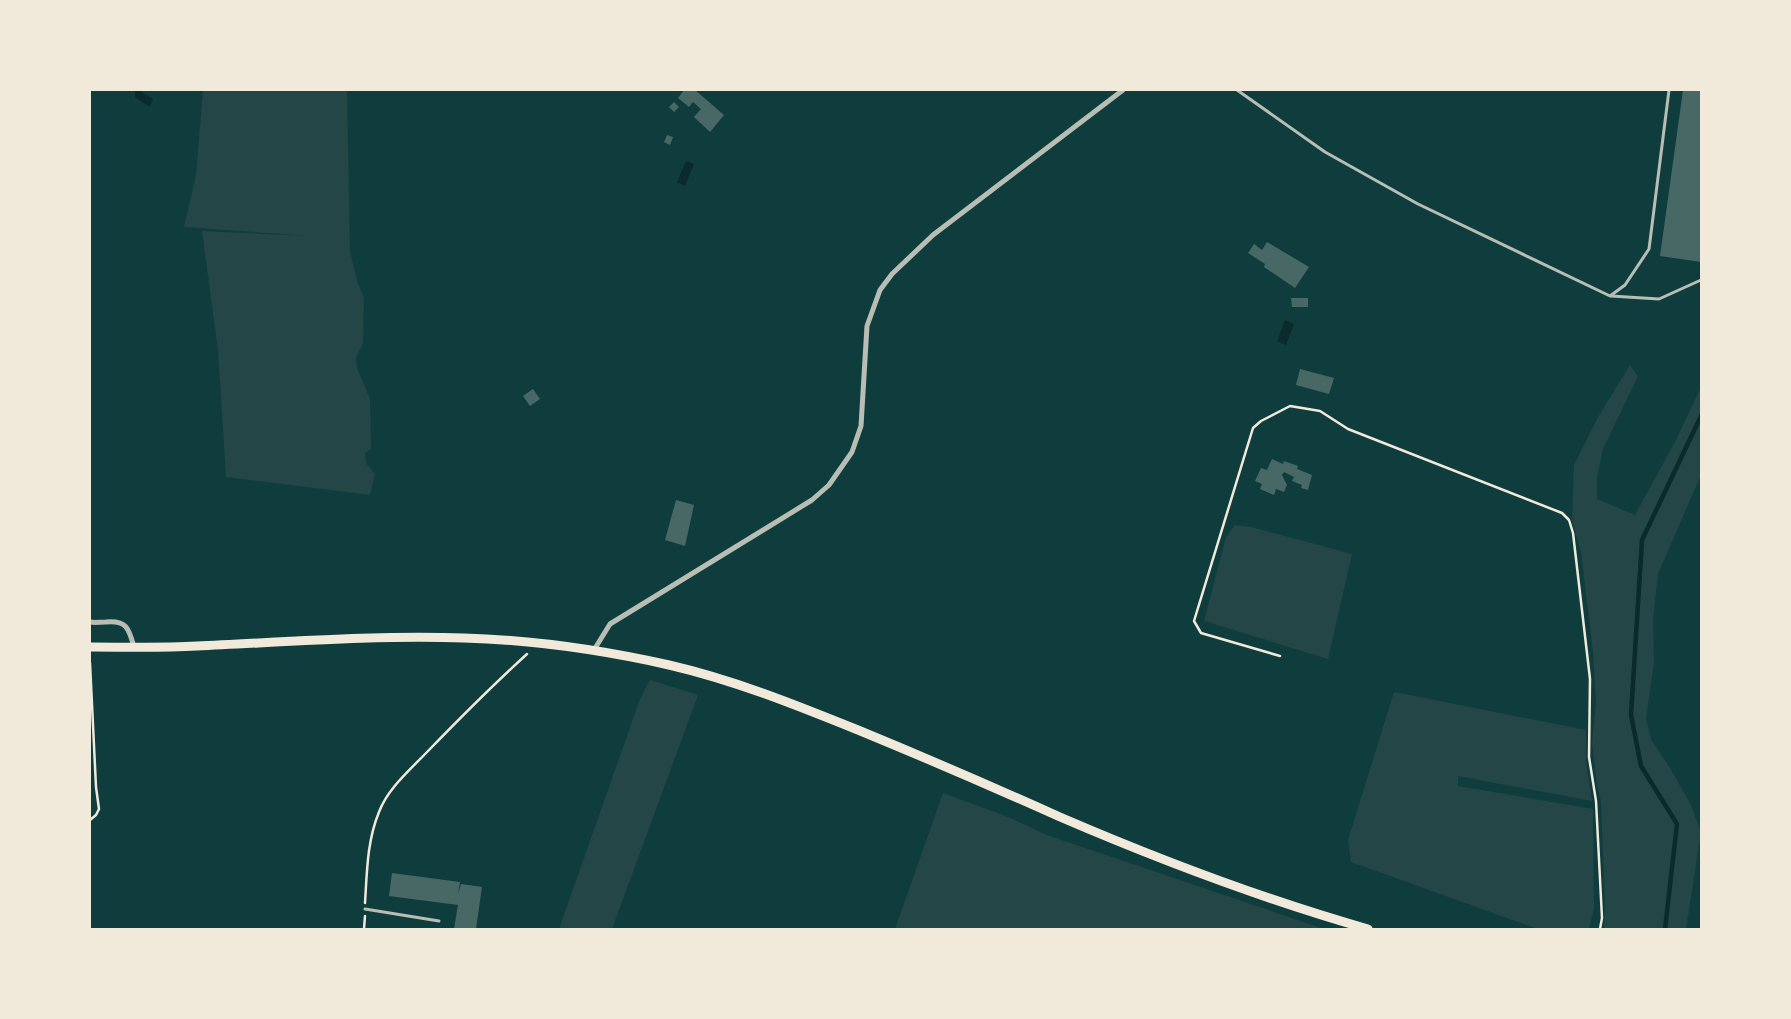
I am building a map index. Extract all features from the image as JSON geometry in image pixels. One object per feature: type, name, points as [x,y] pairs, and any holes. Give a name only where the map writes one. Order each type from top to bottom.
[{"type":"main road","points":[[90,647],[195,646],[375,638],[463,638],[594,650],[670,665],[736,683],[781,699],[966,774],[1063,818],[1241,890],[1368,929]]},
{"type":"street","points":[[594,650],[610,624],[812,500],[829,485],[852,452],[861,426],[867,326],[880,290],[892,274],[933,235],[1123,90]]},
{"type":"street","points":[[90,622],[117,621],[129,630],[134,647]]},
{"type":"lane","points":[[1237,90],[1325,152],[1418,204],[1610,296],[1659,299],[1701,280]]},
{"type":"lane","points":[[1610,296],[1625,285],[1649,249],[1668,90]]},
{"type":"lane","points":[[365,909],[439,921]]},
{"type":"path","points":[[1280,656],[1200,633],[1194,621],[1253,428],[1261,421],[1290,406],[1320,411],[1348,429],[1562,513],[1569,520],[1573,533],[1590,678],[1589,757],[1596,801],[1602,918],[1600,929]]},
{"type":"path","points":[[364,929],[371,835],[379,811],[388,795],[470,708],[537,644]]},
{"type":"path","points":[[90,663],[96,787],[99,809],[90,820]]},
{"type":"path","points":[[90,709],[92,705]]},
{"type":"shaded area","points":[[135,90],[141,90],[153,99],[150,106],[135,97]]},
{"type":"shaded area","points":[[203,90],[347,90],[350,252],[358,284],[364,298],[363,343],[356,358],[357,368],[370,399],[371,449],[365,453],[366,463],[375,474],[370,495],[226,477],[218,350],[202,231],[307,236],[184,227],[196,175]]},
{"type":"shaded area","points":[[686,161],[694,164],[685,186],[677,182]]},
{"type":"shaded area","points":[[1285,320],[1294,324],[1286,345],[1277,341]]},
{"type":"shaded area","points":[[1630,365],[1638,376],[1603,449],[1597,477],[1597,499],[1635,515],[1676,440],[1701,387],[1701,475],[1658,574],[1653,620],[1654,662],[1646,718],[1651,739],[1691,805],[1701,832],[1686,929],[1604,929],[1605,905],[1601,802],[1592,742],[1596,703],[1593,652],[1581,552],[1572,520],[1574,465],[1597,419]]},
{"type":"shaded area","points":[[1235,525],[1251,527],[1352,554],[1328,659],[1204,621],[1226,537]]},
{"type":"shaded area","points":[[650,680],[698,695],[612,929],[559,929],[640,699]]},
{"type":"shaded area","points":[[1394,692],[1586,730],[1586,762],[1592,801],[1458,776],[1458,786],[1593,809],[1594,909],[1589,929],[1538,929],[1351,862],[1348,840]]},
{"type":"shaded area","points":[[943,793],[1008,817],[1047,835],[1324,929],[895,929]]},
{"type":"building","points":[[684,90],[695,90],[724,115],[710,132],[694,117],[701,109],[693,102],[689,107],[678,98]]},
{"type":"building","points":[[1683,90],[1701,90],[1701,262],[1660,256]]},
{"type":"building","points":[[674,102],[679,107],[674,112],[669,107]]},
{"type":"building","points":[[667,135],[673,137],[670,145],[664,142]]},
{"type":"building","points":[[1267,242],[1309,267],[1295,288],[1264,267],[1265,264],[1248,253],[1254,244],[1262,250]]},
{"type":"building","points":[[1291,298],[1308,298],[1308,307],[1292,307]]},
{"type":"building","points":[[1300,369],[1334,378],[1329,394],[1296,385]]},
{"type":"building","points":[[533,389],[540,399],[530,406],[523,396]]},
{"type":"building","points":[[1272,459],[1283,464],[1284,461],[1298,466],[1297,469],[1312,475],[1308,490],[1301,488],[1302,485],[1292,481],[1294,477],[1284,472],[1282,475],[1287,485],[1284,492],[1276,489],[1274,495],[1260,489],[1262,484],[1255,481],[1261,468],[1267,470]]},
{"type":"building","points":[[676,500],[694,505],[685,546],[665,540]]},
{"type":"building","points":[[392,873],[460,882],[458,894],[461,884],[482,887],[476,929],[454,929],[458,905],[389,896]]},
{"type":"waterway","points":[[1665,929],[1677,824],[1641,766],[1631,715],[1642,540],[1701,416]]}]
